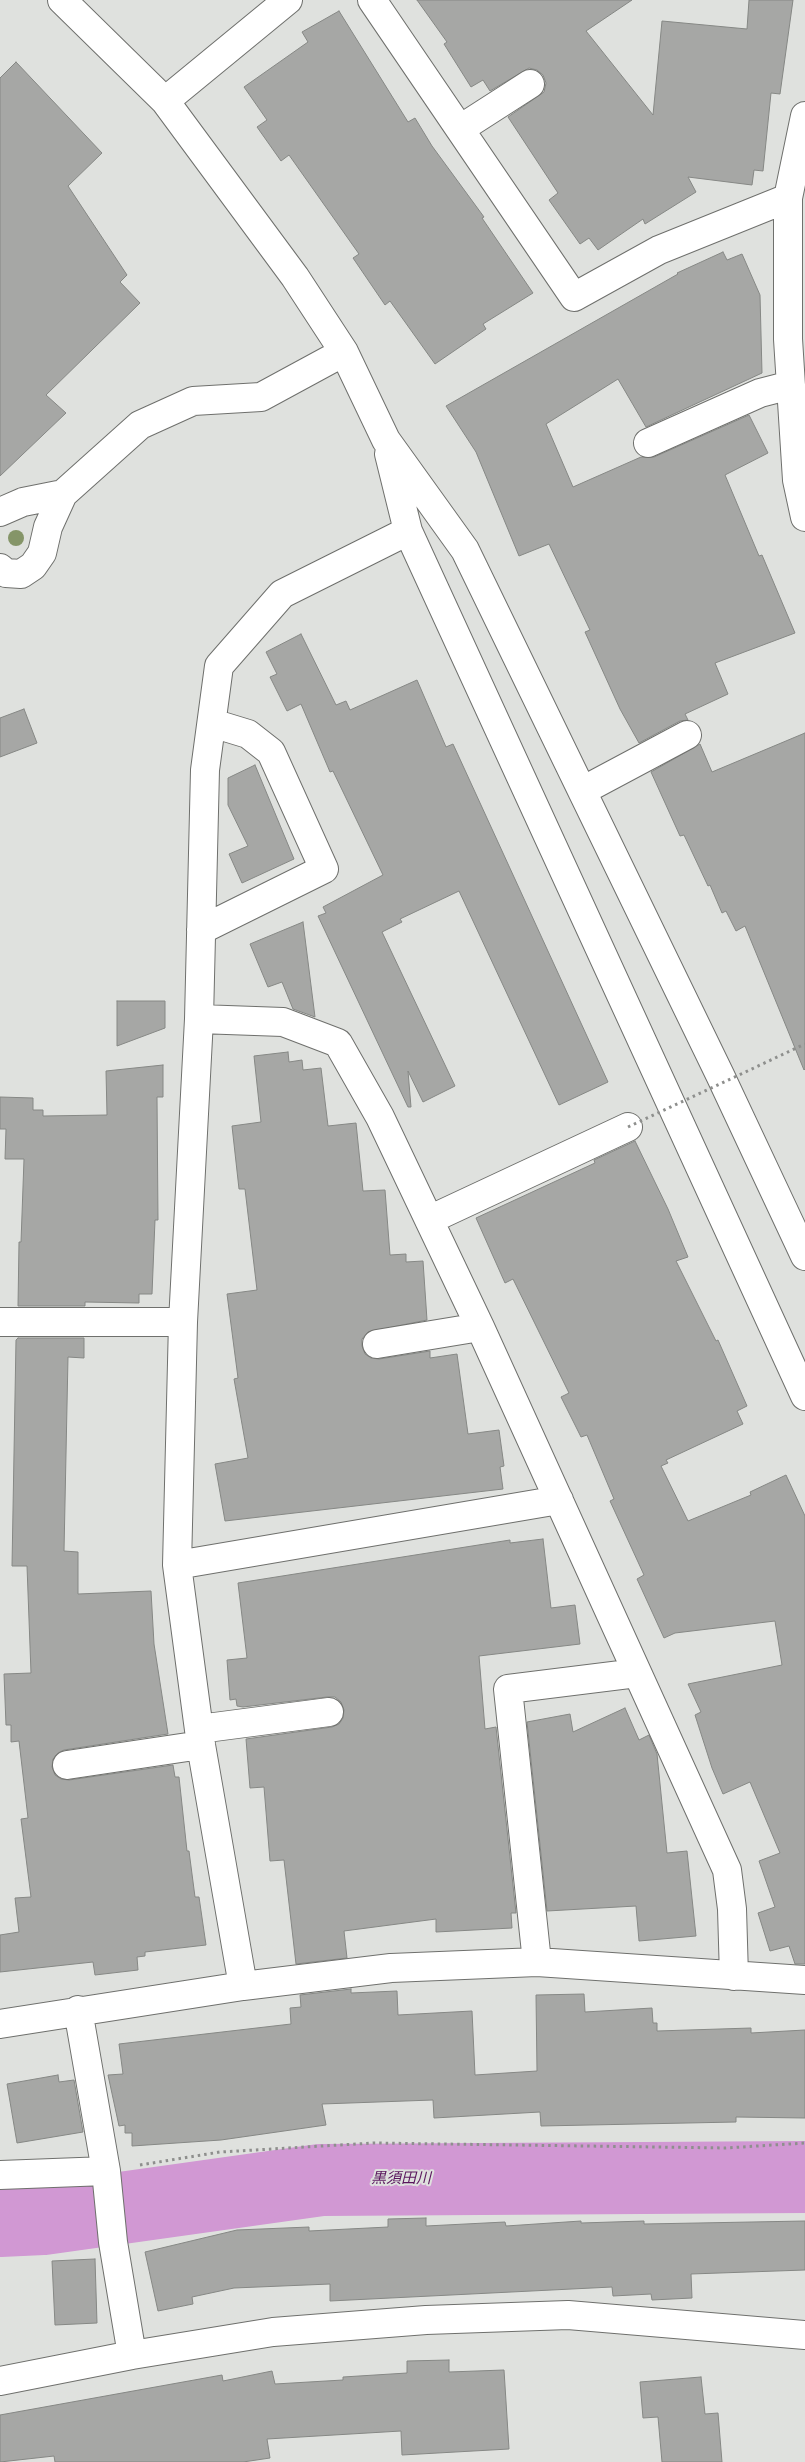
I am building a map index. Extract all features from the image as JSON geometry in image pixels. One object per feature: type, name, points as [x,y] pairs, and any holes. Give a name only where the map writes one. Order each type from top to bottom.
[{"type":"street","points":[[62,0],[165,101],[295,277],[344,352],[386,440],[465,550],[716,1066],[805,1256]]},
{"type":"street","points":[[165,101],[288,0]]},
{"type":"street","points":[[372,0],[574,298],[659,250],[788,198]]},
{"type":"street","points":[[460,129],[530,84]]},
{"type":"street","points":[[805,116],[788,198],[788,339],[797,480],[805,517]]},
{"type":"street","points":[[0,568],[6,573],[21,574],[34,566],[42,553],[48,527],[63,494],[140,425],[192,401],[261,397],[344,352]]},
{"type":"street","points":[[648,443],[760,393],[792,385]]},
{"type":"street","points":[[386,440],[408,531],[805,1396]]},
{"type":"street","points":[[0,512],[23,502],[63,494]]},
{"type":"street","points":[[243,1986],[200,1737],[177,1565],[183,1322],[199,1019],[205,770],[219,666],[282,594],[408,531]]},
{"type":"street","points":[[202,930],[324,869],[271,752],[248,734],[212,723]]},
{"type":"street","points":[[582,791],[687,735]]},
{"type":"street","points":[[199,1019],[284,1022],[338,1043],[380,1117],[480,1327],[727,1870],[732,1910],[734,1976]]},
{"type":"street","points":[[429,1220],[628,1127]]},
{"type":"street","points":[[0,1322],[183,1322]]},
{"type":"street","points":[[377,1344],[480,1327]]},
{"type":"street","points":[[177,1565],[559,1500]]},
{"type":"street","points":[[537,1962],[508,1689],[637,1673]]},
{"type":"street","points":[[67,1764],[329,1712]]},
{"type":"street","points":[[0,2024],[78,2010],[243,1986],[391,1968],[537,1962],[805,1980]]},
{"type":"street","points":[[78,2010],[106,2171],[113,2242],[132,2355]]},
{"type":"street","points":[[0,2176],[106,2171]]},
{"type":"street","points":[[0,2381],[132,2355],[273,2332],[426,2320],[568,2315],[805,2335]]},
{"type":"path","points":[[628,1127],[805,1044]]},
{"type":"path","points":[[106,2171],[220,2152],[374,2142],[726,2148],[805,2143]]},
{"type":"building","points":[[417,0],[632,0],[586,31],[653,115],[662,21],[747,29],[749,0],[793,0],[780,94],[771,93],[763,171],[754,170],[752,185],[688,177],[696,192],[645,224],[643,219],[598,250],[589,238],[580,244],[549,200],[558,193],[508,117],[544,92],[546,83],[543,75],[537,70],[529,68],[490,91],[483,80],[471,87],[444,44],[447,42]]},
{"type":"building","points":[[339,11],[408,122],[415,118],[432,146],[484,217],[482,218],[533,293],[483,324],[486,329],[435,364],[390,301],[385,305],[353,258],[359,254],[289,155],[281,161],[257,127],[267,120],[244,87],[308,42],[302,32]]},
{"type":"building","points":[[16,62],[102,153],[68,186],[127,275],[120,282],[140,303],[46,395],[66,413],[0,476],[0,78]]},
{"type":"building","points":[[723,252],[727,260],[742,254],[760,295],[762,373],[646,427],[618,379],[546,424],[573,487],[641,457],[654,457],[749,415],[768,453],[725,475],[759,556],[762,555],[795,633],[715,663],[728,694],[685,714],[688,720],[680,721],[639,743],[620,709],[585,632],[590,630],[549,544],[519,556],[476,452],[446,406],[677,273]]},
{"type":"building","points":[[301,634],[336,705],[346,701],[350,710],[417,680],[446,747],[453,744],[608,1082],[559,1105],[459,891],[400,919],[402,922],[382,932],[455,1086],[423,1102],[408,1071],[411,1107],[408,1107],[318,916],[326,913],[323,907],[383,875],[333,771],[330,772],[301,704],[287,711],[270,677],[277,674],[266,652]]},
{"type":"building","points":[[24,709],[37,743],[0,757],[0,718]]},
{"type":"building","points":[[805,733],[804,1070],[745,926],[736,931],[726,911],[722,913],[684,835],[680,836],[651,772],[700,744],[712,772]]},
{"type":"building","points":[[255,765],[294,859],[242,883],[229,854],[248,846],[228,805],[228,778]]},
{"type":"building","points":[[303,922],[315,1017],[293,1009],[282,982],[268,987],[250,944]]},
{"type":"building","points":[[117,1001],[165,1001],[165,1028],[117,1046]]},
{"type":"building","points":[[288,1052],[289,1062],[302,1060],[303,1070],[321,1068],[328,1126],[356,1123],[363,1191],[385,1190],[390,1255],[406,1254],[406,1262],[423,1261],[427,1320],[368,1332],[362,1339],[365,1354],[371,1358],[379,1359],[430,1351],[430,1358],[457,1354],[468,1434],[499,1430],[504,1466],[500,1467],[503,1489],[225,1521],[215,1464],[248,1458],[234,1379],[238,1378],[227,1294],[257,1290],[245,1189],[239,1189],[232,1126],[261,1122],[254,1056]]},
{"type":"building","points":[[163,1065],[163,1097],[157,1097],[158,1220],[155,1220],[152,1294],[139,1294],[139,1303],[85,1302],[85,1306],[18,1306],[19,1242],[21,1242],[24,1159],[5,1159],[6,1129],[0,1129],[0,1097],[33,1098],[33,1110],[43,1110],[43,1116],[107,1115],[106,1071]]},
{"type":"building","points":[[635,1141],[668,1209],[688,1257],[676,1261],[716,1341],[718,1340],[747,1406],[737,1411],[743,1424],[666,1460],[668,1463],[661,1466],[688,1521],[751,1495],[750,1492],[786,1475],[805,1516],[805,1964],[795,1964],[789,1946],[770,1951],[758,1913],[775,1907],[759,1861],[780,1853],[750,1782],[723,1794],[712,1768],[695,1715],[701,1712],[688,1684],[782,1665],[775,1621],[675,1633],[664,1638],[637,1579],[644,1575],[610,1501],[614,1499],[587,1435],[581,1437],[561,1397],[569,1393],[513,1279],[505,1283],[476,1218],[595,1163],[594,1160]]},
{"type":"building","points":[[18,1338],[84,1338],[84,1358],[68,1357],[64,1551],[78,1552],[78,1594],[151,1591],[154,1644],[168,1734],[64,1750],[53,1759],[52,1767],[55,1775],[61,1779],[69,1780],[173,1765],[175,1777],[179,1777],[187,1851],[189,1851],[195,1897],[199,1897],[206,1945],[145,1952],[145,1956],[137,1957],[138,1970],[95,1975],[93,1962],[0,1972],[0,1935],[19,1932],[15,1898],[31,1897],[21,1819],[28,1818],[19,1741],[11,1742],[11,1725],[6,1725],[4,1674],[31,1673],[27,1566],[12,1566],[16,1340]]},
{"type":"building","points":[[543,1539],[551,1608],[575,1605],[580,1644],[479,1656],[485,1729],[496,1727],[516,1913],[511,1913],[512,1928],[436,1932],[436,1919],[344,1931],[347,1958],[296,1964],[284,1860],[270,1861],[264,1787],[250,1788],[246,1739],[332,1727],[339,1724],[343,1718],[344,1710],[341,1702],[335,1697],[243,1707],[237,1706],[236,1699],[230,1700],[227,1660],[247,1658],[238,1583],[510,1540],[510,1543]]},
{"type":"building","points":[[625,1708],[639,1740],[649,1735],[657,1754],[667,1853],[687,1851],[696,1936],[639,1941],[636,1906],[547,1911],[527,1722],[570,1714],[573,1732]]},
{"type":"building","points":[[351,1989],[351,1993],[397,1991],[398,2015],[472,2011],[475,2075],[537,2071],[536,1995],[584,1994],[585,2012],[652,2008],[653,2023],[657,2023],[657,2031],[751,2028],[751,2033],[805,2030],[805,2118],[736,2117],[736,2122],[541,2126],[540,2112],[434,2118],[433,2100],[322,2104],[326,2125],[221,2140],[132,2146],[132,2133],[125,2133],[125,2125],[119,2126],[108,2075],[123,2074],[119,2044],[291,2024],[290,2008],[301,2007],[300,1995]]},
{"type":"building","points":[[58,2075],[59,2082],[74,2080],[83,2132],[17,2143],[7,2084]]},
{"type":"building","points":[[426,2218],[426,2226],[505,2222],[506,2226],[581,2221],[581,2223],[644,2221],[644,2224],[805,2221],[805,2270],[691,2274],[692,2298],[652,2300],[651,2294],[613,2296],[612,2287],[330,2301],[330,2284],[234,2288],[192,2297],[193,2304],[158,2311],[145,2252],[237,2230],[309,2227],[309,2231],[388,2227],[388,2219]]},
{"type":"building","points":[[95,2259],[97,2323],[55,2325],[52,2261]]},
{"type":"building","points":[[449,2360],[449,2372],[504,2370],[509,2449],[402,2455],[401,2431],[267,2439],[270,2458],[243,2462],[55,2462],[54,2456],[0,2462],[0,2415],[222,2375],[223,2381],[272,2371],[275,2384],[343,2380],[343,2377],[407,2373],[407,2361]]},
{"type":"building","points":[[701,2377],[705,2414],[718,2413],[722,2462],[662,2462],[658,2417],[643,2418],[640,2382]]},
{"type":"waterway","name":"黒須田川","points":[[0,2221],[43,2219],[321,2180],[805,2177]]}]
